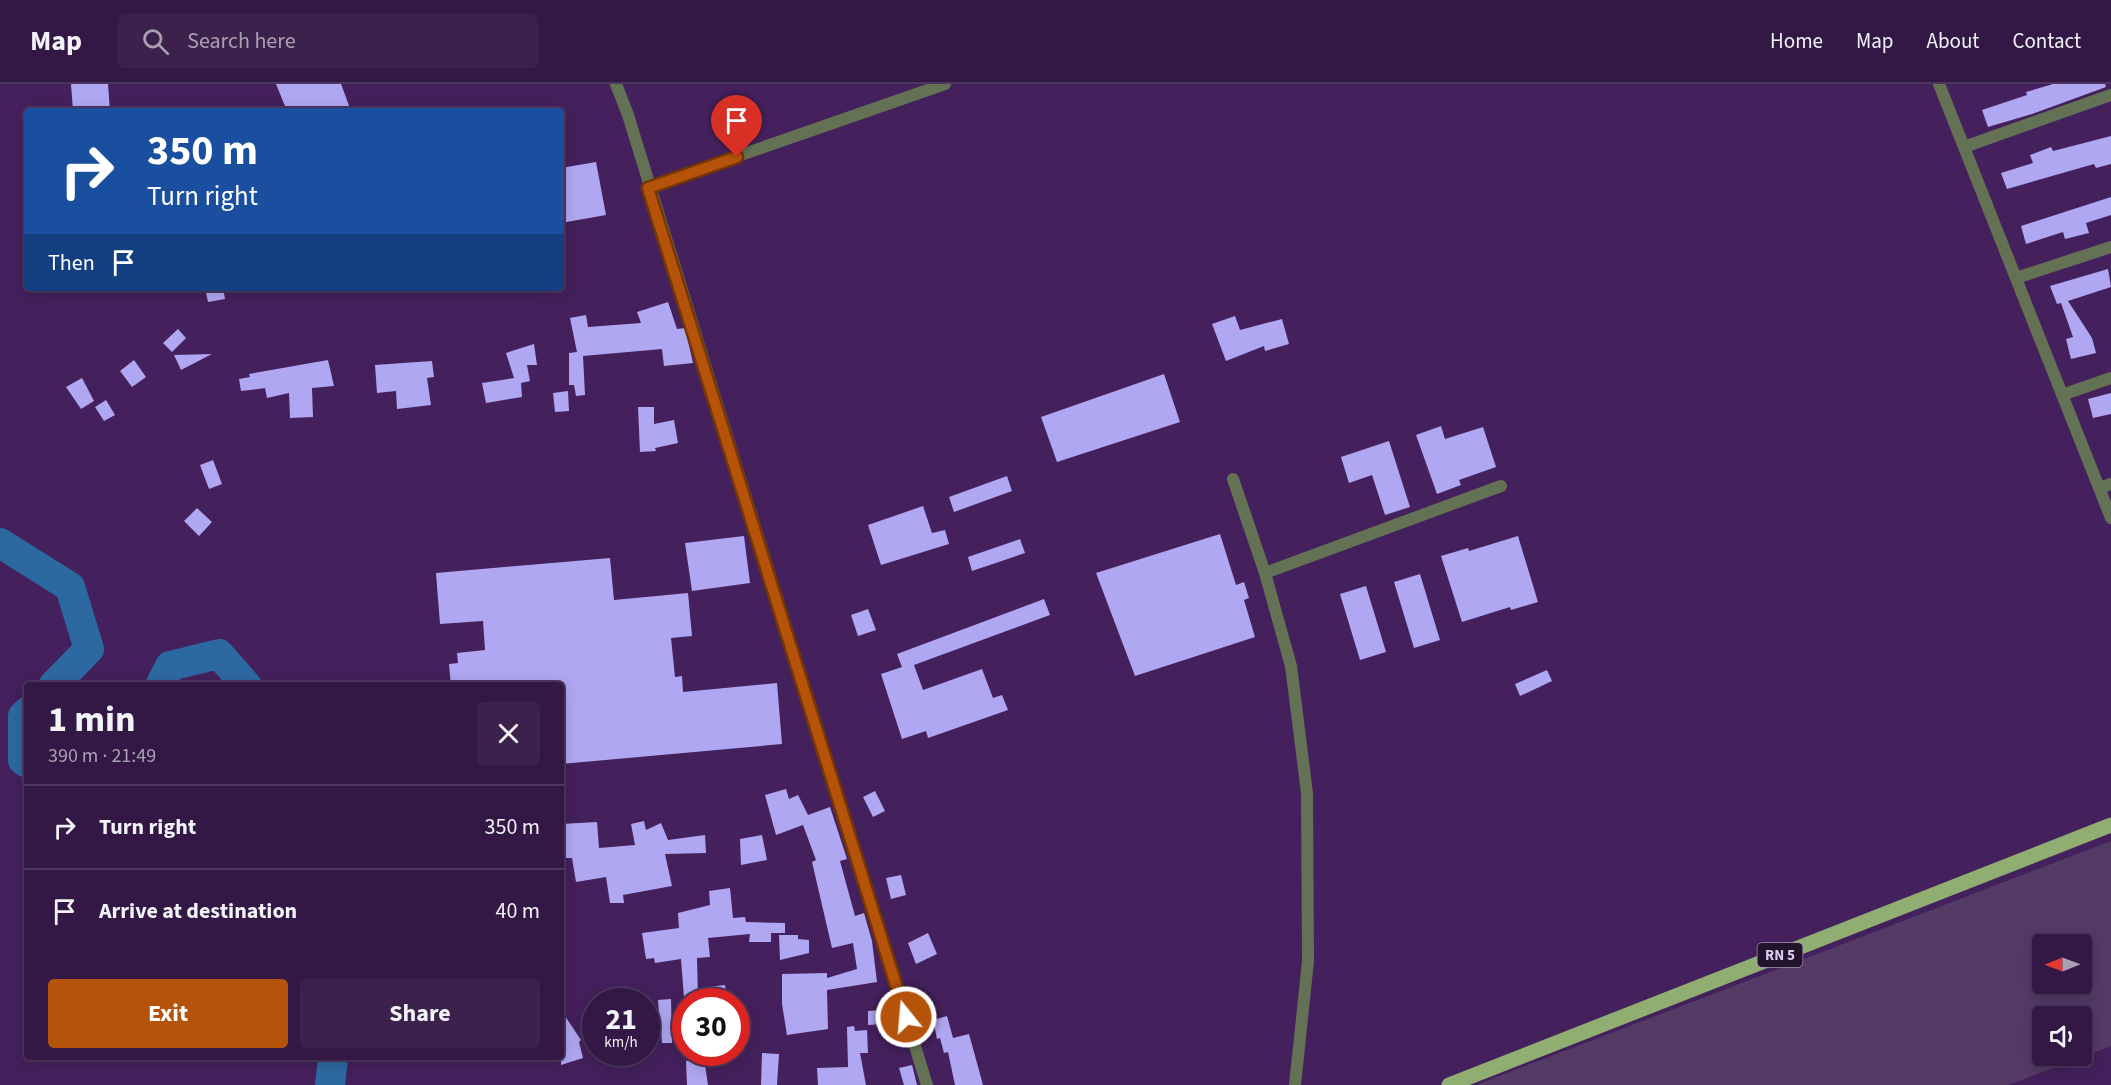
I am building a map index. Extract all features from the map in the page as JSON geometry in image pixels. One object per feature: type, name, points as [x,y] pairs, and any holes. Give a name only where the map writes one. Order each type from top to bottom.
[{"type":"main road","name":"RN 5","points":[[1449,1085],[2111,825]]},
{"type":"street","points":[[616,84],[628,115],[648,188],[927,1085]]},
{"type":"street","points":[[648,188],[945,84]]},
{"type":"street","points":[[1938,84],[2062,395],[2105,486],[2111,518]]},
{"type":"street","points":[[1964,147],[2111,95]]},
{"type":"street","points":[[2016,278],[2111,247]]},
{"type":"street","points":[[2062,395],[2111,378]]},
{"type":"street","points":[[1233,479],[1265,573],[1291,666],[1306,793],[1308,961],[1295,1085]]},
{"type":"street","points":[[1265,573],[1501,486]]},
{"type":"shaded area","points":[[2111,841],[2111,1046],[2092,1053],[2092,1006],[2032,1006],[2032,1066],[2058,1066],[2008,1085],[1476,1085]]},
{"type":"building","points":[[71,84],[108,84],[110,108],[73,108]]},
{"type":"building","points":[[276,84],[341,84],[350,108],[286,108]]},
{"type":"building","points":[[2053,84],[2105,84],[2106,87],[2032,114],[1988,127],[1982,110]]},
{"type":"building","points":[[2111,136],[2111,164],[2096,168],[2094,164],[2007,189],[2001,173],[2033,163],[2030,155],[2051,147],[2053,151]]},
{"type":"building","points":[[596,162],[606,215],[564,222],[564,167]]},
{"type":"building","points":[[2111,197],[2111,215],[2086,223],[2089,233],[2065,239],[2063,232],[2026,244],[2021,226]]},
{"type":"building","points":[[2108,269],[2111,287],[2068,301],[2092,338],[2096,353],[2071,359],[2066,339],[2073,337],[2061,303],[2057,304],[2050,286]]},
{"type":"building","points":[[206,291],[224,291],[225,299],[208,302]]},
{"type":"building","points":[[668,302],[677,329],[685,328],[693,363],[664,366],[662,349],[583,356],[585,395],[576,396],[574,385],[569,385],[569,353],[577,352],[570,318],[586,315],[588,327],[641,323],[637,312]]},
{"type":"building","points":[[1235,316],[1240,330],[1282,319],[1289,344],[1265,351],[1264,346],[1226,361],[1212,324]]},
{"type":"building","points":[[178,329],[186,338],[172,352],[163,343]]},
{"type":"building","points":[[534,344],[537,365],[527,365],[530,381],[521,383],[522,397],[486,403],[482,383],[514,378],[506,353]]},
{"type":"building","points":[[212,354],[181,370],[174,355]]},
{"type":"building","points":[[134,360],[146,377],[132,387],[120,371]]},
{"type":"building","points":[[328,360],[334,386],[312,388],[313,417],[290,418],[289,393],[267,398],[265,388],[241,391],[239,379],[250,377],[249,374]]},
{"type":"building","points":[[432,361],[434,377],[427,378],[431,405],[397,409],[396,391],[377,393],[375,365]]},
{"type":"building","points":[[1164,374],[1180,422],[1057,462],[1041,417]]},
{"type":"building","points":[[82,378],[94,401],[81,409],[66,387]]},
{"type":"building","points":[[568,391],[569,411],[555,412],[553,393]]},
{"type":"building","points":[[2111,393],[2111,414],[2093,418],[2088,399]]},
{"type":"building","points":[[106,400],[115,415],[104,421],[95,407]]},
{"type":"building","points":[[638,407],[654,407],[654,424],[674,420],[678,443],[655,448],[656,451],[640,452]]},
{"type":"building","points":[[1441,426],[1445,439],[1483,427],[1496,467],[1459,480],[1461,485],[1437,494],[1416,435]]},
{"type":"building","points":[[1389,441],[1410,507],[1385,515],[1372,475],[1349,483],[1341,457]]},
{"type":"building","points":[[213,460],[222,484],[209,489],[200,465]]},
{"type":"building","points":[[1007,476],[1012,491],[954,512],[949,497]]},
{"type":"building","points":[[923,506],[932,533],[945,530],[949,544],[881,565],[868,525]]},
{"type":"building","points":[[197,508],[212,522],[199,536],[184,521]]},
{"type":"building","points":[[1220,534],[1236,585],[1244,582],[1249,598],[1244,600],[1255,637],[1135,676],[1096,573]]},
{"type":"building","points":[[744,536],[750,583],[692,591],[685,543]]},
{"type":"building","points":[[1518,536],[1538,602],[1511,610],[1510,607],[1462,622],[1441,556],[1468,548],[1469,551]]},
{"type":"building","points":[[1020,539],[1025,553],[972,571],[968,557]]},
{"type":"building","points":[[610,558],[614,600],[688,593],[692,636],[671,638],[675,677],[682,676],[683,692],[777,683],[782,744],[564,764],[564,682],[451,682],[449,664],[458,663],[457,653],[485,650],[483,621],[440,624],[436,573]]},
{"type":"building","points":[[1420,574],[1440,640],[1414,648],[1394,582]]},
{"type":"building","points":[[1366,586],[1386,652],[1360,660],[1340,594]]},
{"type":"building","points":[[1044,599],[1050,615],[914,665],[923,690],[982,669],[993,698],[1002,695],[1008,710],[928,738],[926,731],[902,739],[881,674],[902,667],[897,654]]},
{"type":"building","points":[[868,609],[876,630],[858,636],[851,615]]},
{"type":"building","points":[[1547,670],[1552,681],[1520,696],[1515,684]]},
{"type":"building","points":[[786,789],[789,799],[798,795],[808,815],[830,807],[847,859],[840,861],[855,916],[864,913],[872,941],[877,982],[827,990],[828,1029],[787,1035],[782,1004],[782,974],[827,973],[827,978],[857,969],[853,943],[832,948],[812,862],[816,860],[803,825],[776,835],[765,795]]},
{"type":"building","points":[[875,791],[885,811],[873,817],[863,797]]},
{"type":"building","points":[[644,821],[646,830],[661,823],[668,840],[705,835],[706,853],[665,854],[672,886],[623,895],[624,903],[610,903],[606,877],[576,882],[572,858],[564,858],[564,824],[597,822],[599,848],[635,845],[631,824]]},
{"type":"building","points":[[762,835],[767,860],[741,865],[740,839]]},
{"type":"building","points":[[901,875],[906,895],[891,899],[886,878]]},
{"type":"building","points":[[730,888],[733,918],[745,917],[746,922],[785,923],[785,933],[771,933],[771,942],[749,942],[750,934],[708,938],[710,957],[697,958],[698,988],[683,988],[681,959],[655,963],[654,958],[646,959],[642,933],[679,928],[678,913],[710,905],[709,891]]},
{"type":"building","points":[[928,933],[937,954],[916,964],[908,943]]},
{"type":"building","points":[[779,935],[798,935],[798,939],[809,940],[809,953],[780,960]]},
{"type":"building","points":[[725,985],[725,988],[707,988]]},
{"type":"building","points":[[671,999],[672,1043],[662,1043],[660,1000]]},
{"type":"building","points":[[895,1009],[899,1023],[868,1025],[868,1011]]},
{"type":"building","points":[[564,1014],[581,1040],[579,1042],[582,1058],[561,1065],[561,1060],[564,1060]]},
{"type":"building","points":[[947,1016],[953,1038],[969,1034],[983,1085],[955,1085],[948,1052],[944,1053],[940,1038],[937,1039],[933,1020]]},
{"type":"building","points":[[854,1026],[855,1031],[867,1030],[868,1053],[860,1053],[866,1085],[818,1085],[817,1068],[848,1067],[847,1027]]},
{"type":"building","points":[[762,1053],[779,1054],[777,1085],[761,1085]]},
{"type":"building","points":[[912,1065],[917,1085],[904,1085],[899,1068]]},
{"type":"building","points":[[686,1066],[705,1066],[708,1085],[687,1085]]},
{"type":"waterway","points":[[0,543],[70,587],[89,649],[57,682]]},
{"type":"waterway","points":[[162,682],[170,666],[219,654],[244,682]]},
{"type":"waterway","points":[[24,715],[24,761]]},
{"type":"waterway","points":[[330,1085],[333,1060]]},
{"type":"route","points":[[737,157],[648,188],[906,1017]]}]
